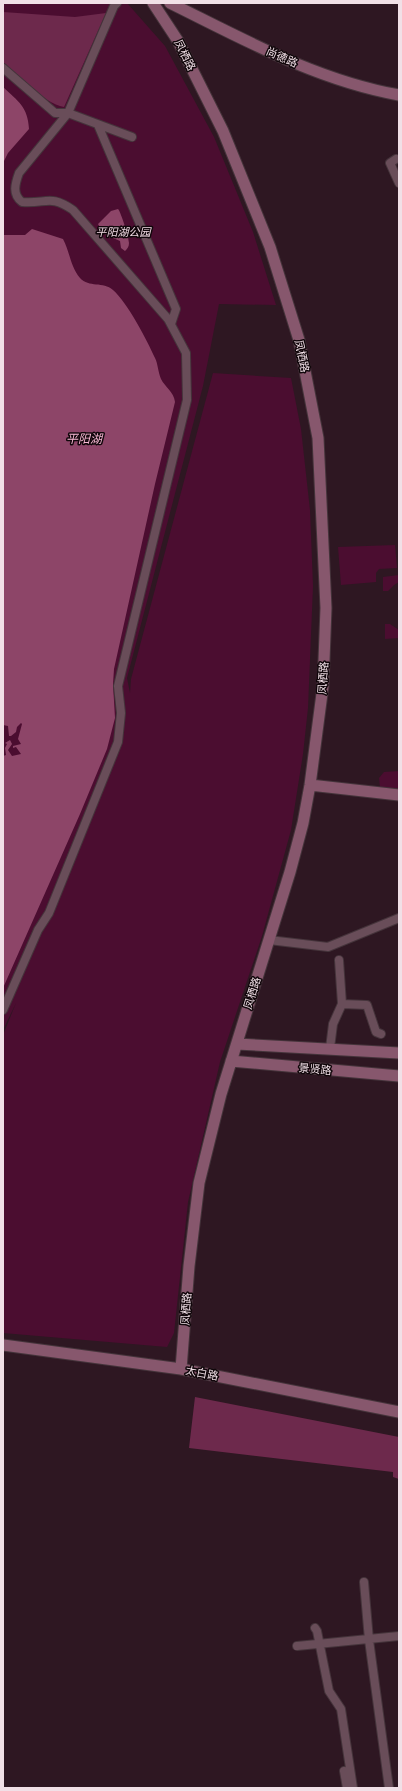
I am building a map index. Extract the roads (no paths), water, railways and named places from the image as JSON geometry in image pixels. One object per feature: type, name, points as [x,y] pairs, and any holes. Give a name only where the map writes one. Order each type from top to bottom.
[{"type":"street","points":[[3,1010],[38,930],[49,913],[118,742],[121,713],[118,686],[187,400],[186,353],[171,324],[72,210],[60,201],[48,200],[34,203],[22,202],[18,198],[15,184],[19,173],[68,113],[114,6],[117,3]]},
{"type":"street","name":"凤栖路","points":[[153,3],[178,41],[223,131],[270,247],[299,340],[318,438],[326,608],[323,686],[310,785],[303,823],[290,872],[231,1061],[199,1183],[189,1266],[181,1369]]},
{"type":"street","name":"尚德路","points":[[170,3],[285,60],[368,90],[399,95]]},
{"type":"street","points":[[3,68],[55,113],[68,113],[132,136]]},
{"type":"street","points":[[98,125],[176,309],[171,324]]},
{"type":"street","points":[[396,159],[390,163],[399,183]]},
{"type":"street","points":[[310,785],[399,795]]},
{"type":"street","points":[[269,940],[328,947],[399,918]]},
{"type":"street","points":[[330,1048],[333,1024],[342,1004],[339,960]]},
{"type":"street","points":[[342,1004],[366,1005],[376,1032],[380,1034]]},
{"type":"street","name":"景贤路","points":[[237,1044],[399,1053]]},
{"type":"street","name":"景贤路","points":[[231,1061],[399,1076]]},
{"type":"street","name":"太白路","points":[[3,1345],[181,1369],[399,1412]]},
{"type":"street","points":[[364,1582],[369,1640],[389,1788]]},
{"type":"street","points":[[315,1628],[317,1631],[329,1691],[341,1709],[346,1755],[350,1762],[353,1788]]},
{"type":"street","points":[[296,1646],[399,1636]]},
{"type":"street","points":[[344,1771],[347,1788]]},
{"type":"water","points":[[3,87],[21,105],[27,115],[29,129],[8,153],[3,163]]},
{"type":"water","points":[[118,209],[129,240],[129,246],[125,251],[121,248],[120,241],[104,234],[98,224],[111,211]]},
{"type":"water","name":"平阳湖","points":[[32,229],[63,239],[74,269],[80,278],[88,283],[109,287],[124,303],[142,332],[156,360],[161,379],[173,395],[175,402],[155,484],[114,669],[113,684],[115,718],[107,749],[3,988],[3,756],[6,755],[5,748],[7,744],[5,743],[10,740],[12,744],[8,750],[12,756],[21,754],[16,747],[13,748],[13,746],[21,744],[18,739],[22,724],[21,723],[17,727],[16,732],[11,736],[9,736],[8,726],[3,725],[3,235],[25,235]]},
{"type":"park label","name":"平阳湖公园","points":[[123,232]]}]
